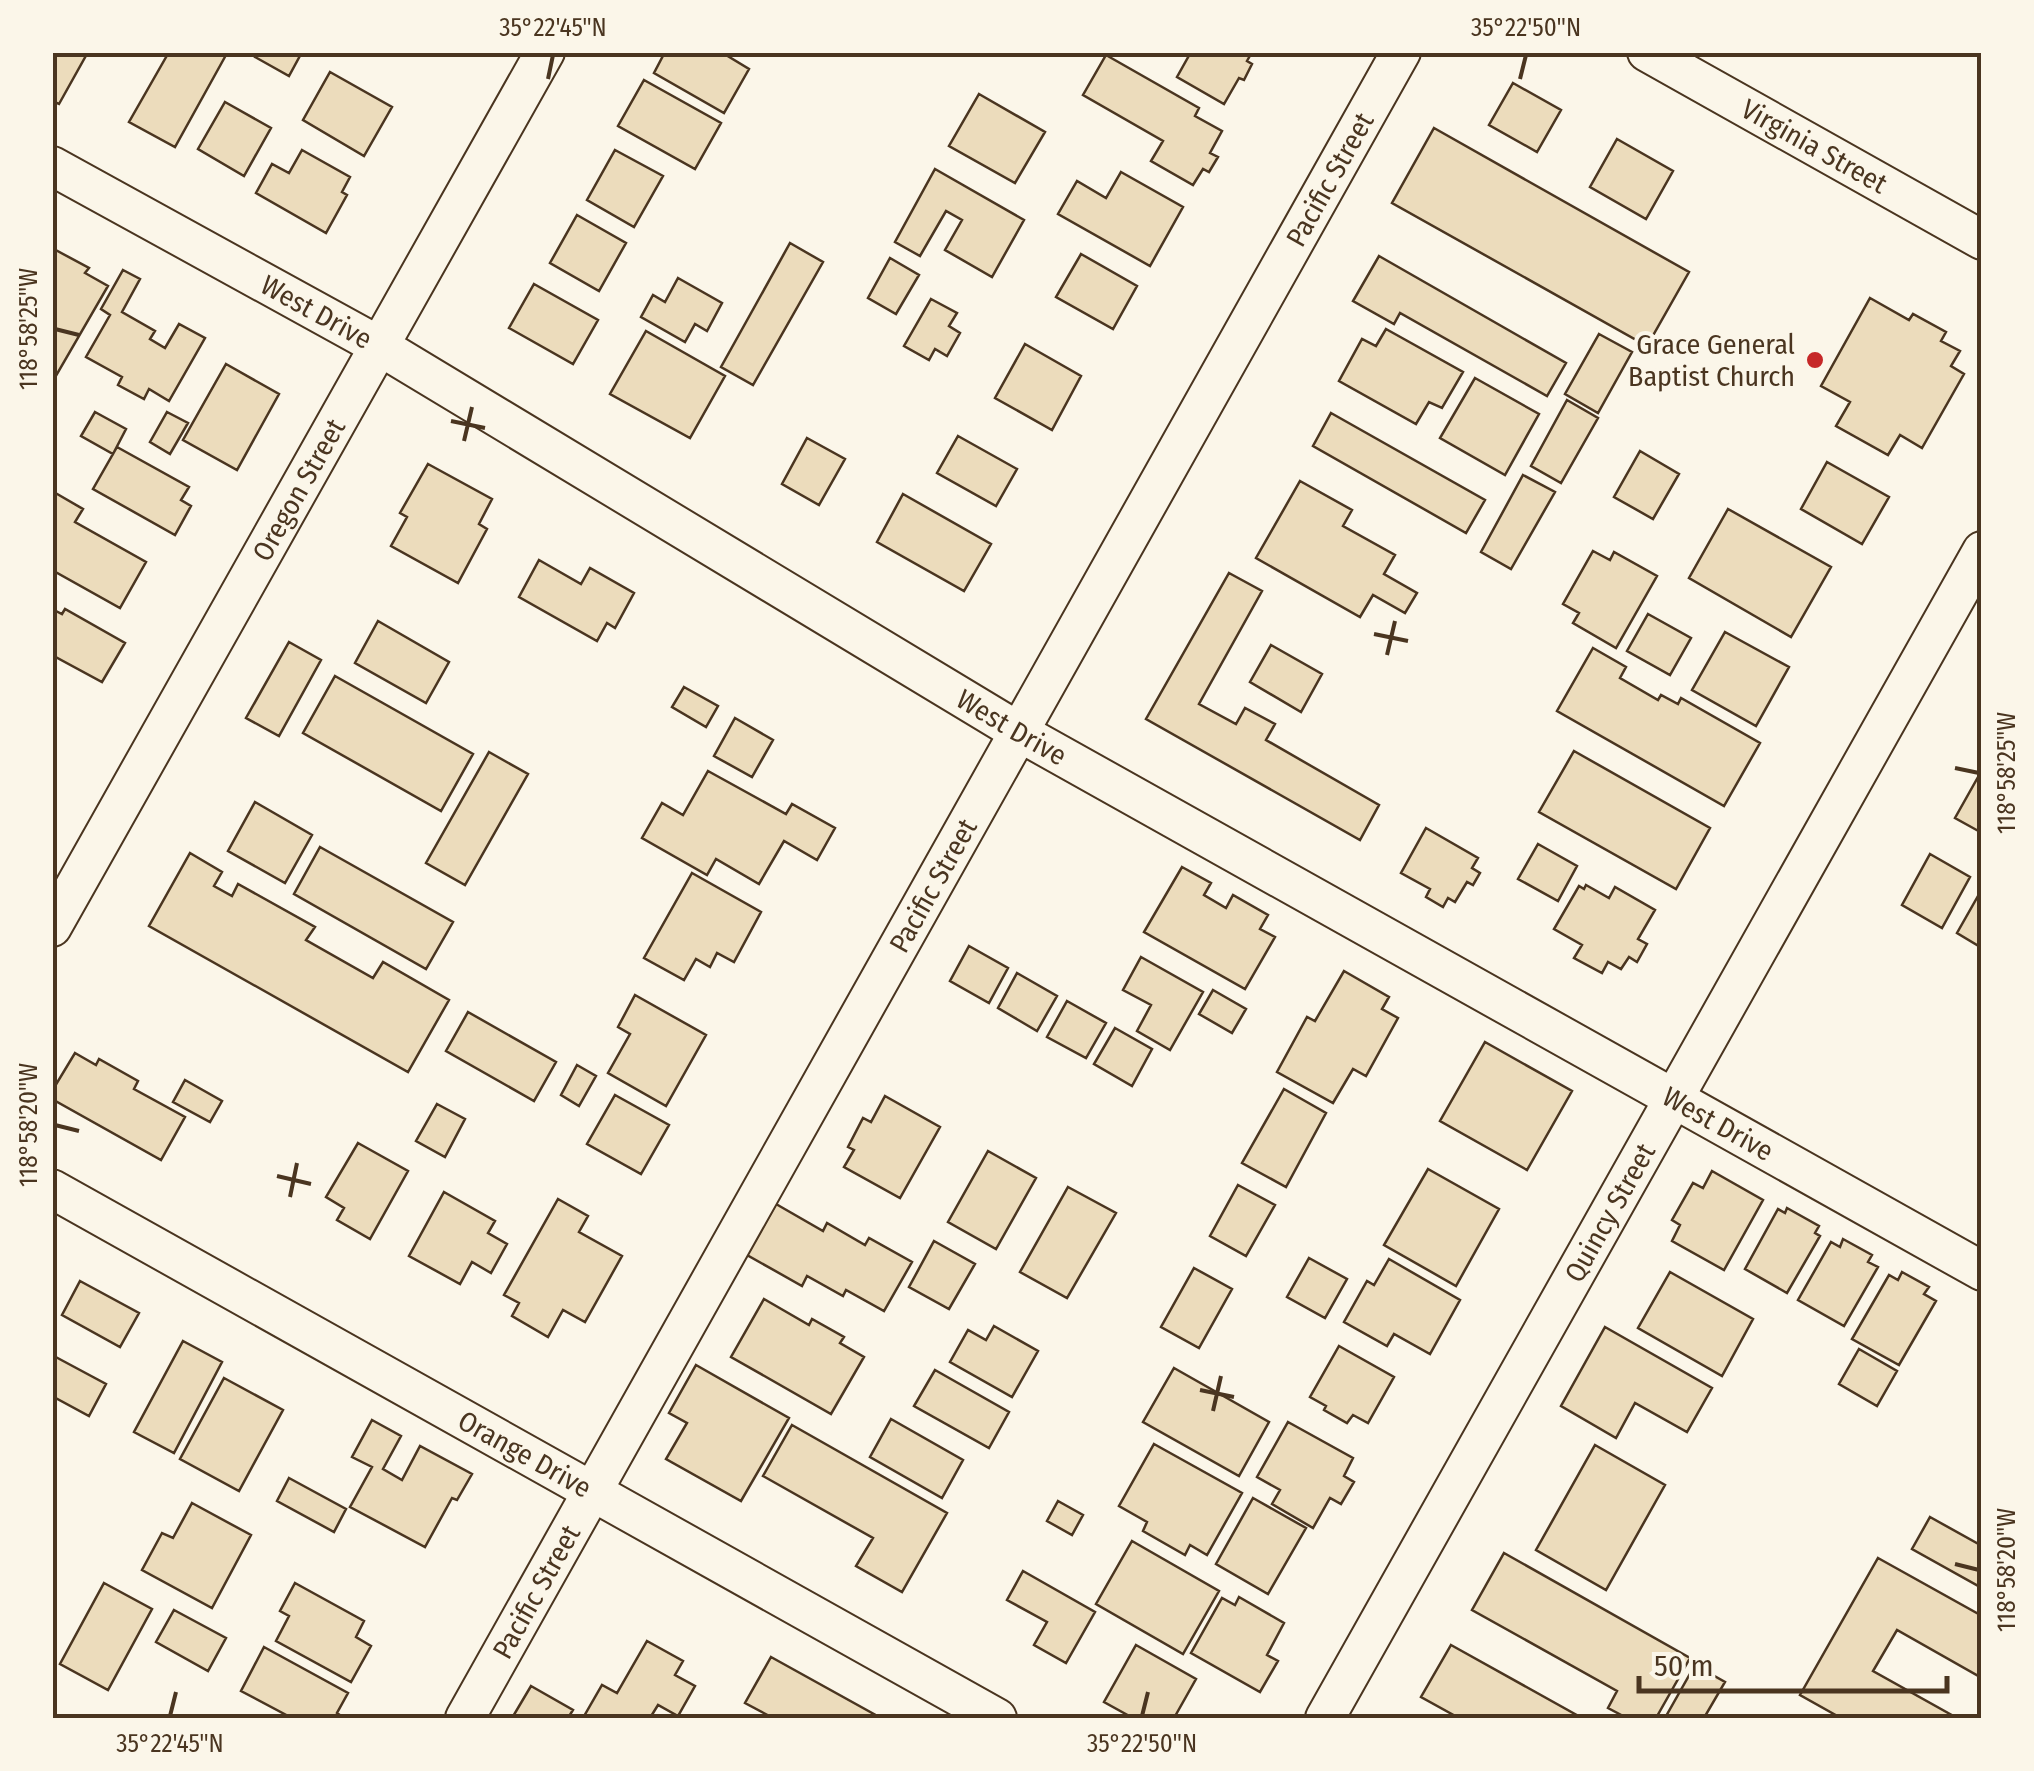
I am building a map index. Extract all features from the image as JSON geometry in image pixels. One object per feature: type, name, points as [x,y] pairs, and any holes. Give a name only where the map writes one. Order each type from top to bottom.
[{"type":"street","name":"Oregon Street","points":[[52,926],[545,52]]},
{"type":"street","name":"Pacific Street","points":[[465,1718],[1401,52]]},
{"type":"street","name":"Virginia Street","points":[[1647,52],[1982,240]]},
{"type":"street","name":"West Drive","points":[[52,166],[381,346],[1019,732],[1982,1271]]},
{"type":"street","name":"Quincy Street","points":[[1326,1718],[1982,551]]},
{"type":"street","name":"Orange Drive","points":[[52,1189],[996,1718]]},
{"type":"building","points":[[52,52],[88,52],[59,104],[52,101]]},
{"type":"building","points":[[169,52],[226,55],[175,147],[129,122]]},
{"type":"building","points":[[257,52],[302,52],[289,76],[255,57]]},
{"type":"building","points":[[665,52],[721,52],[749,69],[724,113],[654,73]]},
{"type":"building","points":[[1191,52],[1252,52],[1247,61],[1252,64],[1224,104],[1177,77]]},
{"type":"building","points":[[1106,55],[1199,108],[1195,116],[1222,131],[1210,153],[1218,157],[1209,172],[1203,169],[1193,185],[1151,161],[1163,141],[1083,95]]},
{"type":"building","points":[[330,72],[392,107],[364,156],[303,120]]},
{"type":"building","points":[[644,80],[721,123],[695,169],[618,126]]},
{"type":"building","points":[[1513,83],[1561,110],[1537,152],[1489,125]]},
{"type":"building","points":[[979,94],[1045,132],[1015,183],[949,146]]},
{"type":"building","points":[[225,102],[271,128],[244,176],[198,149]]},
{"type":"building","points":[[1434,128],[1689,272],[1647,346],[1392,203]]},
{"type":"building","points":[[1617,139],[1673,171],[1646,219],[1590,187]]},
{"type":"building","points":[[302,150],[350,177],[342,192],[347,195],[326,233],[256,193],[272,164],[289,173]]},
{"type":"building","points":[[615,150],[663,176],[634,227],[587,200]]},
{"type":"building","points":[[935,169],[1024,220],[992,277],[945,250],[962,220],[946,211],[920,256],[895,242]]},
{"type":"building","points":[[1121,172],[1183,207],[1150,266],[1058,214],[1077,181],[1106,198]]},
{"type":"building","points":[[577,215],[626,243],[599,291],[550,263]]},
{"type":"building","points":[[790,243],[823,262],[753,385],[721,367]]},
{"type":"building","points":[[52,248],[89,268],[85,273],[108,286],[53,381]]},
{"type":"building","points":[[1081,254],[1137,286],[1113,329],[1056,297]]},
{"type":"building","points":[[1379,256],[1566,363],[1547,396],[1400,313],[1394,324],[1353,301]]},
{"type":"building","points":[[890,258],[919,275],[896,314],[868,298]]},
{"type":"building","points":[[123,270],[140,279],[122,312],[155,331],[150,339],[165,348],[179,324],[205,338],[169,401],[149,389],[144,399],[118,385],[122,377],[86,357],[110,315],[101,309]]},
{"type":"building","points":[[678,278],[722,303],[707,331],[695,324],[685,342],[641,317],[653,295],[665,302]]},
{"type":"building","points":[[534,284],[598,320],[573,364],[509,328]]},
{"type":"building","points":[[1870,298],[1909,320],[1913,314],[1946,332],[1941,341],[1960,351],[1951,366],[1964,374],[1922,448],[1900,435],[1888,455],[1836,426],[1850,402],[1821,386]]},
{"type":"building","points":[[931,299],[957,313],[949,326],[960,333],[947,356],[935,349],[929,360],[904,346]]},
{"type":"building","points":[[1386,329],[1463,372],[1442,408],[1429,402],[1416,424],[1339,381],[1362,339],[1376,346]]},
{"type":"building","points":[[646,331],[725,376],[690,438],[610,394]]},
{"type":"building","points":[[1599,334],[1632,352],[1598,413],[1565,394]]},
{"type":"building","points":[[1025,344],[1081,376],[1052,430],[995,398]]},
{"type":"building","points":[[226,364],[279,394],[237,470],[183,440]]},
{"type":"building","points":[[1475,378],[1539,414],[1505,475],[1440,438]]},
{"type":"building","points":[[1567,400],[1598,418],[1561,483],[1531,466]]},
{"type":"building","points":[[95,412],[126,429],[113,454],[81,436]]},
{"type":"building","points":[[167,412],[188,423],[170,454],[150,442]]},
{"type":"building","points":[[1331,413],[1485,500],[1466,533],[1313,446]]},
{"type":"building","points":[[958,436],[1017,469],[996,506],[937,473]]},
{"type":"building","points":[[807,438],[845,459],[819,505],[782,484]]},
{"type":"building","points":[[117,447],[189,487],[181,500],[191,506],[175,535],[93,489]]},
{"type":"building","points":[[1640,451],[1679,474],[1653,519],[1614,497]]},
{"type":"building","points":[[1827,462],[1889,497],[1862,544],[1801,509]]},
{"type":"building","points":[[428,464],[492,499],[479,524],[487,529],[458,583],[391,546],[407,517],[400,513]]},
{"type":"building","points":[[1523,475],[1555,492],[1511,569],[1481,552]]},
{"type":"building","points":[[1300,481],[1352,510],[1343,526],[1395,555],[1384,574],[1417,593],[1405,613],[1373,595],[1360,617],[1256,558]]},
{"type":"building","points":[[52,491],[83,509],[75,522],[146,562],[120,608],[52,570]]},
{"type":"building","points":[[903,494],[991,544],[964,591],[877,542]]},
{"type":"building","points":[[1728,509],[1831,567],[1791,637],[1689,578]]},
{"type":"building","points":[[1593,551],[1610,560],[1614,552],[1657,576],[1616,648],[1573,623],[1579,613],[1563,604]]},
{"type":"building","points":[[539,560],[581,584],[590,568],[634,593],[615,628],[607,623],[597,641],[519,597]]},
{"type":"building","points":[[1229,573],[1262,591],[1199,704],[1236,724],[1245,708],[1275,724],[1266,740],[1379,805],[1360,840],[1146,719]]},
{"type":"building","points":[[52,609],[62,614],[65,609],[125,643],[102,682],[52,655]]},
{"type":"building","points":[[1648,614],[1691,638],[1670,675],[1627,651]]},
{"type":"building","points":[[378,621],[449,662],[426,703],[355,663]]},
{"type":"building","points":[[1725,632],[1789,667],[1756,726],[1692,690]]},
{"type":"building","points":[[289,642],[321,660],[279,736],[246,718]]},
{"type":"building","points":[[1271,645],[1322,674],[1301,712],[1250,682]]},
{"type":"building","points":[[1593,648],[1626,667],[1620,678],[1658,700],[1661,695],[1678,704],[1681,698],[1760,743],[1724,806],[1557,711]]},
{"type":"building","points":[[335,676],[473,754],[441,811],[303,733]]},
{"type":"building","points":[[684,687],[718,706],[706,727],[672,707]]},
{"type":"building","points":[[735,718],[773,740],[752,777],[714,756]]},
{"type":"building","points":[[1574,751],[1710,828],[1676,889],[1539,812]]},
{"type":"building","points":[[489,752],[528,774],[465,885],[426,863]]},
{"type":"building","points":[[1982,770],[1982,833],[1955,818]]},
{"type":"building","points":[[708,771],[786,814],[792,804],[835,828],[817,860],[784,841],[759,884],[716,859],[707,875],[642,838],[662,803],[683,815]]},
{"type":"building","points":[[255,802],[312,835],[285,883],[228,851]]},
{"type":"building","points":[[1426,828],[1478,858],[1472,868],[1480,873],[1473,885],[1467,882],[1455,902],[1448,898],[1443,907],[1426,897],[1430,889],[1401,873]]},
{"type":"building","points":[[1538,844],[1577,866],[1558,901],[1518,879]]},
{"type":"building","points":[[320,847],[453,922],[426,969],[294,894]]},
{"type":"building","points":[[190,853],[222,872],[214,886],[232,896],[238,884],[315,927],[306,940],[373,978],[383,962],[449,1000],[408,1072],[149,926]]},
{"type":"building","points":[[1930,854],[1970,877],[1942,928],[1902,905]]},
{"type":"building","points":[[1182,867],[1211,883],[1204,895],[1226,908],[1233,895],[1268,915],[1260,929],[1275,937],[1245,989],[1144,932]]},
{"type":"building","points":[[692,873],[761,912],[734,962],[717,953],[710,967],[696,959],[684,980],[644,958]]},
{"type":"building","points":[[1586,885],[1609,898],[1615,887],[1655,910],[1638,939],[1647,944],[1637,962],[1629,957],[1621,969],[1608,962],[1602,973],[1574,958],[1582,945],[1554,929],[1579,886],[1584,889]]},
{"type":"building","points":[[1982,889],[1982,948],[1957,933]]},
{"type":"building","points":[[969,946],[1008,968],[989,1003],[950,981]]},
{"type":"building","points":[[1141,957],[1203,992],[1170,1050],[1137,1031],[1151,1005],[1123,990]]},
{"type":"building","points":[[1344,971],[1389,997],[1382,1009],[1398,1018],[1366,1076],[1353,1069],[1333,1103],[1277,1072],[1307,1017],[1315,1021]]},
{"type":"building","points":[[1017,973],[1057,996],[1037,1031],[998,1008]]},
{"type":"building","points":[[1213,990],[1246,1009],[1232,1033],[1199,1014]]},
{"type":"building","points":[[635,995],[706,1035],[666,1106],[608,1073],[630,1034],[618,1027]]},
{"type":"building","points":[[1067,1001],[1106,1023],[1086,1058],[1047,1037]]},
{"type":"building","points":[[468,1012],[556,1062],[534,1101],[446,1051]]},
{"type":"building","points":[[1115,1028],[1152,1049],[1132,1086],[1094,1064]]},
{"type":"building","points":[[1485,1042],[1572,1091],[1527,1170],[1440,1121]]},
{"type":"building","points":[[75,1053],[96,1065],[99,1059],[138,1081],[134,1089],[185,1117],[161,1160],[52,1099],[52,1091]]},
{"type":"building","points":[[577,1065],[596,1076],[579,1106],[561,1095]]},
{"type":"building","points":[[185,1080],[222,1101],[210,1122],[173,1102]]},
{"type":"building","points":[[1284,1089],[1326,1113],[1286,1187],[1242,1163]]},
{"type":"building","points":[[615,1095],[669,1125],[641,1174],[587,1144]]},
{"type":"building","points":[[885,1096],[940,1127],[900,1198],[844,1167],[854,1150],[848,1147],[863,1118],[871,1122]]},
{"type":"building","points":[[437,1104],[465,1119],[445,1157],[416,1141]]},
{"type":"building","points":[[358,1143],[408,1171],[370,1239],[337,1220],[344,1208],[326,1197]]},
{"type":"building","points":[[988,1151],[1036,1178],[996,1249],[948,1222]]},
{"type":"building","points":[[1428,1169],[1499,1209],[1456,1286],[1384,1245]]},
{"type":"building","points":[[1712,1171],[1763,1200],[1724,1270],[1672,1241],[1680,1225],[1672,1220],[1693,1183],[1703,1188]]},
{"type":"building","points":[[1238,1185],[1275,1205],[1246,1256],[1210,1236]]},
{"type":"building","points":[[1068,1187],[1116,1213],[1067,1298],[1020,1272]]},
{"type":"building","points":[[444,1192],[495,1221],[488,1233],[507,1244],[491,1273],[472,1262],[460,1284],[409,1256]]},
{"type":"building","points":[[558,1199],[588,1216],[579,1232],[622,1256],[585,1322],[563,1310],[548,1337],[512,1316],[519,1303],[504,1295]]},
{"type":"building","points":[[776,1204],[823,1231],[827,1223],[865,1245],[869,1238],[912,1262],[884,1311],[846,1290],[843,1296],[807,1276],[802,1286],[747,1255]]},
{"type":"building","points":[[1787,1208],[1819,1226],[1815,1233],[1820,1236],[1787,1293],[1745,1269],[1778,1209],[1785,1213]]},
{"type":"building","points":[[1843,1239],[1872,1255],[1868,1262],[1878,1267],[1844,1326],[1798,1300],[1831,1242],[1840,1247]]},
{"type":"building","points":[[934,1241],[975,1264],[949,1309],[909,1287]]},
{"type":"building","points":[[1309,1258],[1347,1279],[1325,1318],[1287,1297]]},
{"type":"building","points":[[1389,1259],[1460,1300],[1430,1354],[1394,1334],[1387,1346],[1344,1322],[1367,1281],[1374,1285]]},
{"type":"building","points":[[1194,1268],[1232,1289],[1199,1348],[1161,1327]]},
{"type":"building","points":[[1670,1272],[1753,1319],[1722,1376],[1638,1328]]},
{"type":"building","points":[[1902,1272],[1929,1287],[1924,1294],[1936,1301],[1899,1365],[1852,1339],[1889,1275],[1898,1280]]},
{"type":"building","points":[[80,1281],[139,1313],[120,1347],[62,1315]]},
{"type":"building","points":[[764,1299],[809,1325],[812,1319],[844,1337],[840,1343],[864,1357],[831,1414],[731,1357]]},
{"type":"building","points":[[994,1326],[1038,1351],[1012,1397],[950,1362],[968,1330],[986,1340]]},
{"type":"building","points":[[1605,1327],[1712,1388],[1687,1432],[1635,1403],[1616,1438],[1561,1406]]},
{"type":"building","points":[[183,1341],[222,1362],[174,1453],[134,1432]]},
{"type":"building","points":[[1339,1346],[1394,1377],[1368,1423],[1353,1415],[1347,1423],[1310,1397]]},
{"type":"building","points":[[1859,1349],[1897,1371],[1877,1406],[1839,1384]]},
{"type":"building","points":[[52,1355],[106,1384],[89,1416],[52,1396]]},
{"type":"building","points":[[696,1365],[789,1418],[741,1501],[666,1459],[687,1423],[669,1413]]},
{"type":"building","points":[[1174,1368],[1269,1422],[1239,1476],[1143,1422]]},
{"type":"building","points":[[935,1370],[1009,1412],[989,1448],[914,1406]]},
{"type":"building","points":[[224,1378],[283,1410],[239,1491],[180,1459]]},
{"type":"building","points":[[891,1419],[963,1460],[942,1498],[870,1457]]},
{"type":"building","points":[[372,1420],[401,1436],[383,1469],[402,1480],[420,1446],[472,1474],[457,1500],[452,1498],[425,1547],[350,1507],[372,1467],[352,1457]]},
{"type":"building","points":[[1288,1422],[1353,1458],[1344,1476],[1354,1482],[1341,1504],[1330,1498],[1313,1528],[1272,1504],[1280,1490],[1257,1477]]},
{"type":"building","points":[[792,1425],[947,1513],[902,1592],[856,1566],[873,1538],[763,1476]]},
{"type":"building","points":[[1154,1444],[1242,1493],[1207,1555],[1190,1545],[1185,1555],[1143,1531],[1147,1522],[1119,1506]]},
{"type":"building","points":[[1595,1445],[1665,1485],[1606,1590],[1536,1550]]},
{"type":"building","points":[[289,1478],[346,1509],[334,1532],[277,1501]]},
{"type":"building","points":[[1253,1498],[1306,1528],[1268,1594],[1216,1564]]},
{"type":"building","points":[[1058,1501],[1083,1515],[1072,1535],[1047,1521]]},
{"type":"building","points":[[192,1503],[251,1535],[212,1608],[142,1570],[162,1533],[173,1538]]},
{"type":"building","points":[[1930,1517],[1982,1546],[1982,1588],[1912,1549]]},
{"type":"building","points":[[1132,1541],[1219,1591],[1183,1654],[1096,1604]]},
{"type":"building","points":[[1504,1553],[1690,1658],[1656,1718],[1627,1718],[1608,1708],[1617,1691],[1472,1610]]},
{"type":"building","points":[[1878,1558],[1982,1616],[1982,1678],[1897,1630],[1873,1671],[1957,1718],[1841,1718],[1800,1695]]},
{"type":"building","points":[[1023,1571],[1095,1612],[1066,1663],[1034,1645],[1047,1622],[1007,1600]]},
{"type":"building","points":[[104,1583],[152,1609],[108,1690],[60,1664]]},
{"type":"building","points":[[295,1583],[364,1621],[356,1637],[371,1646],[351,1682],[276,1641],[289,1616],[280,1611]]},
{"type":"building","points":[[1239,1597],[1284,1623],[1267,1655],[1278,1661],[1260,1692],[1191,1653],[1222,1598],[1235,1605]]},
{"type":"building","points":[[174,1610],[226,1638],[208,1671],[156,1642]]},
{"type":"building","points":[[647,1641],[683,1661],[675,1675],[695,1686],[678,1716],[658,1705],[650,1718],[583,1718],[602,1685],[617,1693]]},
{"type":"building","points":[[1136,1645],[1196,1679],[1174,1718],[1133,1718],[1104,1702]]},
{"type":"building","points":[[1451,1645],[1582,1718],[1459,1718],[1421,1697]]},
{"type":"building","points":[[264,1647],[348,1693],[337,1713],[344,1718],[292,1718],[241,1691]]},
{"type":"building","points":[[771,1657],[881,1718],[773,1718],[745,1703]]},
{"type":"building","points":[[1695,1665],[1725,1682],[1704,1718],[1665,1718]]},
{"type":"building","points":[[531,1686],[573,1710],[568,1718],[512,1718]]},
{"type":"place","name":"Grace General Baptist Church","points":[[1815,360]]}]
